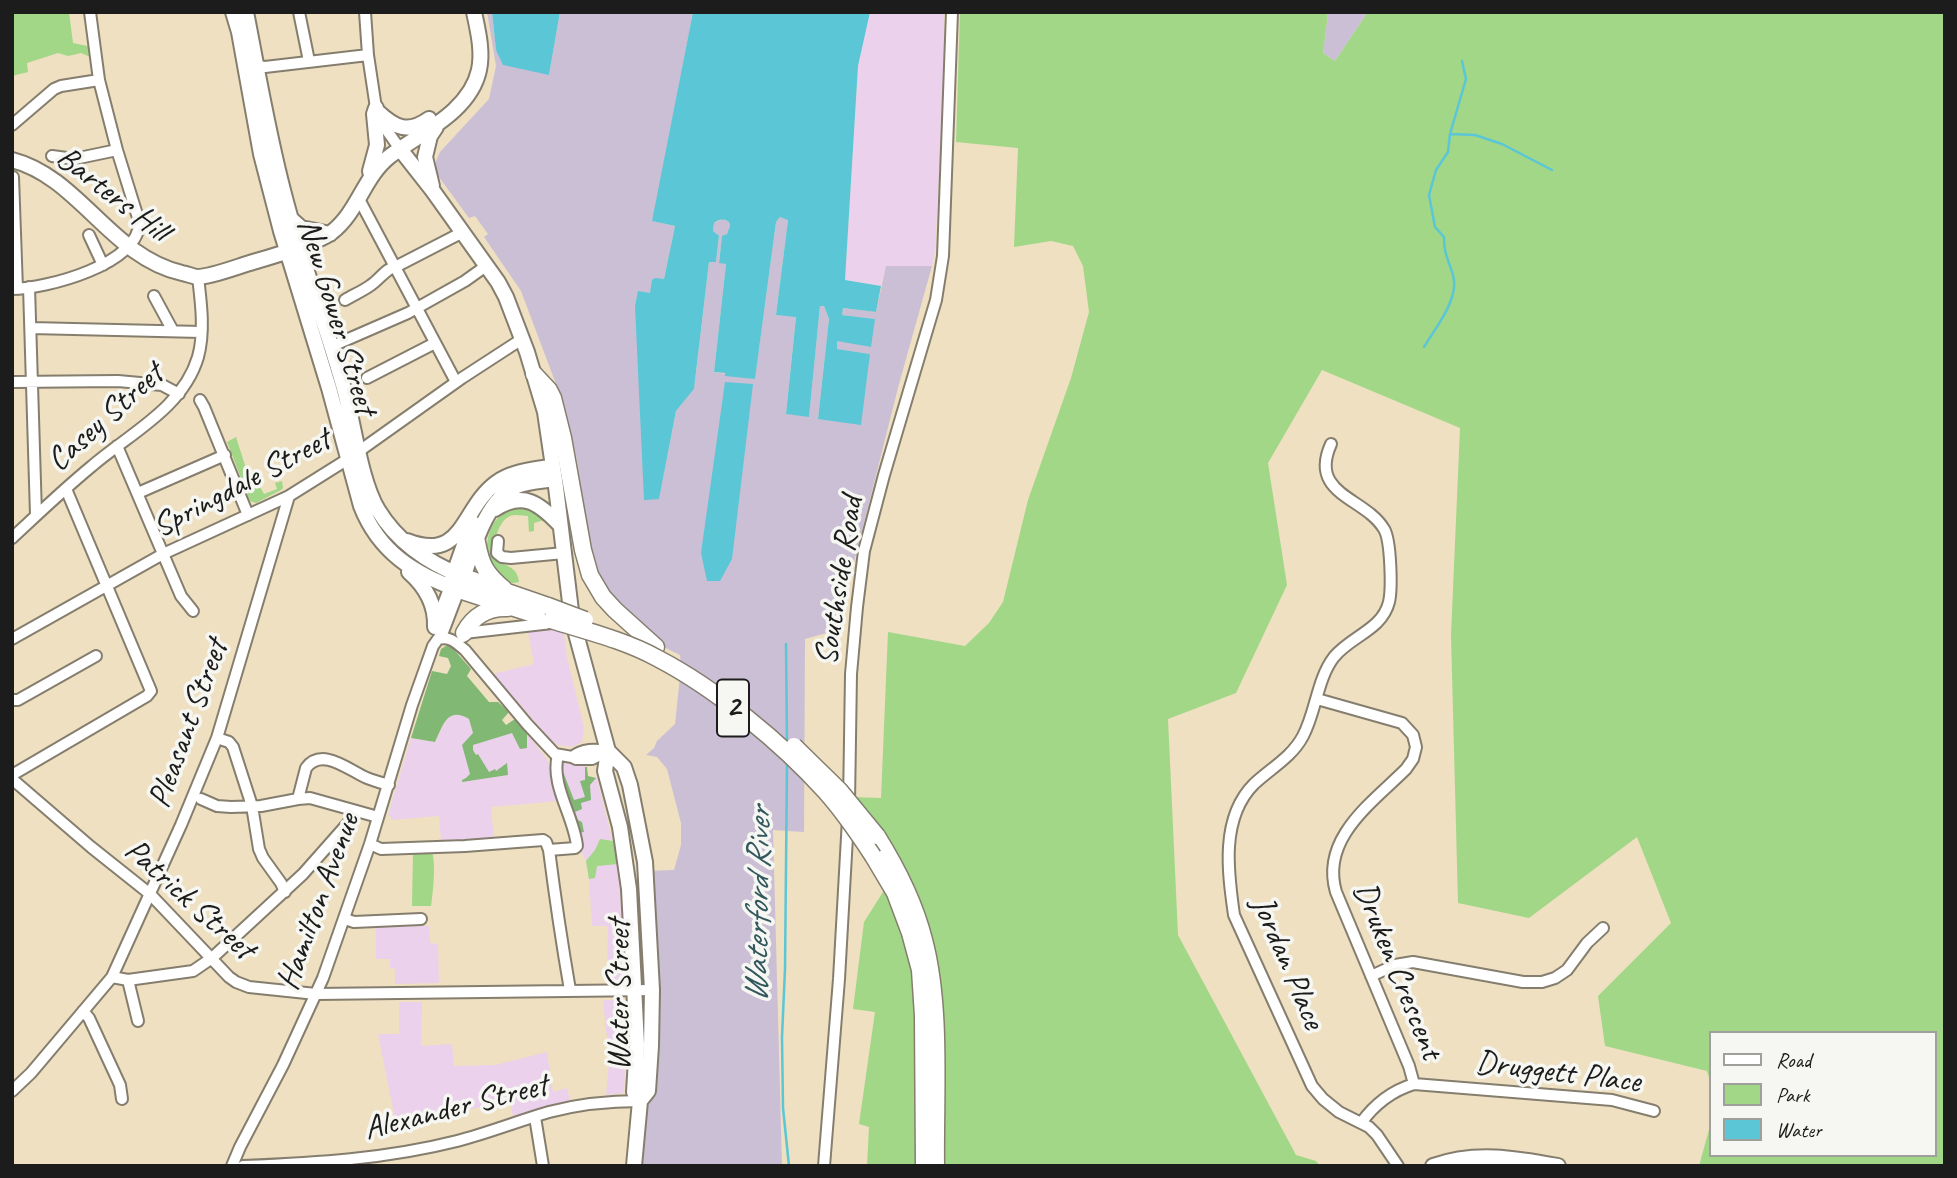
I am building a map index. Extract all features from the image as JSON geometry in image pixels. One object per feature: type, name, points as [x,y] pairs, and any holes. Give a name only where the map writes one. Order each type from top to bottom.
[{"type":"highway","points":[[534,373],[550,390],[553,398],[558,468],[590,575],[609,603],[656,647]]},
{"type":"highway","points":[[464,633],[474,618],[516,602],[485,571],[477,542]]},
{"type":"highway","name":"2","points":[[457,582],[656,647],[688,666],[780,733],[839,791],[877,836],[908,896],[924,939],[933,991],[936,1166]]},
{"type":"highway","name":"2","points":[[516,602],[646,653],[681,671],[756,725],[824,790],[851,822],[895,893],[920,970],[924,1166]]},
{"type":"main road","name":"New Gower Street","points":[[233,12],[251,65],[274,150],[291,219],[293,249],[331,347],[345,393],[364,514],[379,539],[397,558],[429,578],[457,582]]},
{"type":"main road","name":"New Gower Street","points":[[246,12],[261,155],[293,249],[354,455],[374,503],[384,519],[416,552],[457,582]]},
{"type":"main road","points":[[198,277],[293,249],[330,234],[344,220],[381,164],[458,106],[472,87],[479,70],[480,50],[474,12]]},
{"type":"main road","points":[[372,178],[370,171],[377,145],[374,114],[377,110],[396,125],[412,128],[420,126],[446,107],[458,106]]},
{"type":"main road","points":[[433,191],[425,158],[430,136],[437,123]]},
{"type":"main road","points":[[400,149],[433,191],[506,297],[534,373]]},
{"type":"main road","name":"Barters Hill","points":[[12,160],[33,168],[56,183],[127,247],[159,266],[198,277]]},
{"type":"main road","points":[[291,219],[301,228],[330,234]]},
{"type":"main road","points":[[400,538],[425,547],[441,545],[459,533],[472,509],[496,483],[518,473],[558,468]]},
{"type":"main road","points":[[457,582],[495,501],[515,487],[558,468]]},
{"type":"main road","points":[[558,468],[560,525],[572,620],[608,751]]},
{"type":"main road","points":[[457,582],[474,519],[483,498]]},
{"type":"main road","points":[[486,517],[505,503],[521,499],[543,508],[560,525]]},
{"type":"main road","points":[[397,558],[430,597],[435,614],[435,637]]},
{"type":"main road","name":"Water Street","points":[[608,751],[624,767],[645,859],[652,990],[648,1091],[640,1101],[634,1092],[637,1044],[629,889],[620,827],[605,771],[608,751]]},
{"type":"main road","points":[[634,1166],[640,1101]]},
{"type":"main road","points":[[1433,1166],[1480,1156],[1508,1157],[1558,1166]]},
{"type":"street","points":[[13,177],[14,289],[79,276],[103,265],[127,247],[138,233],[139,221],[99,80],[90,12]]},
{"type":"street","points":[[299,12],[309,61]]},
{"type":"street","points":[[365,12],[368,55],[377,110],[383,125],[400,149]]},
{"type":"street","name":"Southside Road","points":[[824,1166],[848,832],[851,674],[857,607],[864,551],[936,300],[943,256],[952,12]]},
{"type":"street","points":[[251,65],[368,55]]},
{"type":"street","points":[[12,125],[54,89],[99,80]]},
{"type":"street","points":[[52,156],[74,159],[117,150]]},
{"type":"street","points":[[359,199],[456,382]]},
{"type":"street","points":[[345,300],[370,286],[394,266],[461,233]]},
{"type":"street","points":[[89,235],[103,265]]},
{"type":"street","points":[[331,347],[408,313],[486,266]]},
{"type":"street","name":"Casey Street","points":[[12,538],[179,394],[198,356],[201,331],[198,277]]},
{"type":"street","points":[[29,287],[36,515]]},
{"type":"street","points":[[154,296],[173,331]]},
{"type":"street","points":[[31,328],[201,331]]},
{"type":"street","name":"Springdale Street","points":[[12,639],[163,554],[289,496],[354,455],[456,382],[522,339]]},
{"type":"street","points":[[367,378],[435,343]]},
{"type":"street","points":[[12,382],[118,381],[162,385],[179,394]]},
{"type":"street","points":[[200,400],[248,515]]},
{"type":"street","name":"Jordan Place","points":[[1331,444],[1326,464],[1329,480],[1340,493],[1379,521],[1387,534],[1390,598],[1380,620],[1333,659],[1298,744],[1254,784],[1239,805],[1233,823],[1230,892],[1234,915],[1308,1078],[1323,1099],[1339,1112],[1370,1127],[1398,1166]]},
{"type":"street","points":[[117,446],[181,596],[193,611]]},
{"type":"street","points":[[138,494],[225,455]]},
{"type":"street","points":[[12,777],[150,694],[150,687],[66,489]]},
{"type":"street","name":"Pleasant Street","points":[[12,1091],[31,1073],[112,977],[217,738],[289,496]]},
{"type":"street","points":[[498,541],[498,553],[502,557],[564,553]]},
{"type":"street","name":"Hamilton Avenue","points":[[232,1166],[316,994],[345,919],[412,705],[435,637],[443,632],[457,582]]},
{"type":"street","points":[[465,650],[464,633],[572,620]]},
{"type":"street","points":[[435,637],[454,640],[465,650],[541,741],[558,755],[572,757],[579,751],[592,749],[608,751]]},
{"type":"street","points":[[12,700],[18,700],[93,661]]},
{"type":"street","name":"Druken Crescent","points":[[1317,699],[1402,723],[1415,741],[1415,753],[1410,764],[1345,830],[1333,861],[1332,877],[1336,892],[1409,1066],[1414,1084],[1384,1099],[1361,1124]]},
{"type":"street","points":[[217,738],[229,742],[233,747],[252,806],[259,849],[285,892]]},
{"type":"street","points":[[549,850],[577,846],[556,765],[558,755]]},
{"type":"street","points":[[298,799],[306,768],[317,761],[335,761],[370,780],[389,785]]},
{"type":"street","name":"Patrick Street","points":[[12,777],[90,847],[150,894],[229,977],[249,987],[316,994],[652,990]]},
{"type":"street","points":[[201,799],[223,807],[310,798],[379,817]]},
{"type":"street","points":[[112,977],[128,980],[193,971],[212,958],[285,892],[357,813]]},
{"type":"street","points":[[370,844],[381,849],[543,841],[549,850],[570,990]]},
{"type":"street","points":[[345,919],[354,922],[421,919]]},
{"type":"street","points":[[1371,976],[1412,961],[1523,982],[1542,982],[1567,970],[1587,943],[1603,928]]},
{"type":"street","points":[[128,980],[138,1021]]},
{"type":"street","points":[[83,1011],[89,1018],[120,1086],[122,1099]]},
{"type":"street","name":"Druggett Place","points":[[1414,1084],[1612,1100],[1654,1111]]},
{"type":"street","name":"Alexander Street","points":[[243,1166],[335,1161],[396,1154],[465,1139],[567,1108],[640,1101]]},
{"type":"street","points":[[535,1117],[543,1166]]},
{"type":"shaded area","points":[[487,12],[492,12],[496,50],[549,75],[560,12],[693,12],[653,221],[675,226],[664,279],[659,498],[676,411],[694,389],[709,262],[716,262],[719,237],[713,231],[714,223],[722,219],[729,222],[730,226],[727,234],[722,237],[719,262],[726,264],[714,372],[755,378],[776,222],[780,217],[788,220],[776,315],[796,316],[786,414],[809,416],[820,306],[824,306],[829,319],[818,419],[870,354],[836,349],[837,340],[874,319],[842,315],[843,308],[876,312],[886,266],[932,266],[899,384],[837,630],[805,639],[804,832],[773,830],[782,1166],[634,1166],[648,1091],[646,871],[674,870],[681,845],[681,823],[667,769],[657,757],[646,755],[675,724],[680,655],[633,632],[594,571],[585,532],[588,531],[576,455],[556,384],[521,291],[484,237],[488,234],[475,216],[469,218],[436,173],[436,161],[440,152],[489,99],[496,66]]},
{"type":"shaded area","points":[[869,12],[944,12],[944,78],[932,266],[886,266],[881,286],[845,280],[858,66]]},
{"type":"shaded area","points":[[1328,12],[1368,12],[1335,61],[1323,53]]},
{"type":"shaded area","points":[[563,628],[584,728],[582,742],[572,747],[558,745],[551,740],[493,674],[534,664],[528,632]]},
{"type":"shaded area","points":[[453,714],[469,719],[473,745],[523,728],[548,761],[558,801],[491,807],[494,840],[441,842],[439,816],[391,820],[388,815],[411,738],[435,742],[447,718]]},
{"type":"shaded area","points":[[558,762],[585,765],[588,776],[597,778],[618,864],[626,981],[607,981],[608,926],[592,926],[588,865],[579,848]]},
{"type":"shaded area","points":[[429,926],[430,943],[438,944],[439,983],[395,984],[395,969],[390,968],[390,959],[376,959],[376,927]]},
{"type":"shaded area","points":[[603,1000],[626,1000],[624,1093],[606,1095],[610,1051]]},
{"type":"shaded area","points":[[399,1002],[422,1002],[421,1046],[452,1044],[454,1066],[495,1065],[547,1052],[553,1092],[567,1088],[570,1100],[513,1117],[510,1101],[416,1121],[395,1119],[378,1034],[399,1034]]},
{"type":"green space","points":[[12,12],[69,12],[73,43],[92,47],[95,59],[81,53],[68,56],[58,53],[27,63],[28,72],[12,76]]},
{"type":"green space","points":[[960,12],[1328,12],[1323,53],[1335,61],[1368,12],[1945,12],[1945,1166],[1699,1166],[1708,1133],[1708,1157],[1936,1157],[1936,1031],[1708,1031],[1708,1074],[1707,1071],[1605,1046],[1598,996],[1671,923],[1637,837],[1529,918],[1458,903],[1451,635],[1460,428],[1322,370],[1268,463],[1287,585],[1236,693],[1168,719],[1178,935],[1296,1155],[1316,1161],[1320,1166],[867,1166],[869,1127],[859,1124],[875,1012],[853,1009],[864,922],[883,892],[890,844],[852,797],[881,798],[888,632],[965,646],[989,623],[1003,602],[1028,500],[1071,378],[1089,312],[1083,266],[1073,246],[1051,241],[1014,247],[1018,148],[956,142]]},
{"type":"green space","points":[[236,437],[249,478],[255,478],[264,494],[277,489],[275,483],[282,481],[281,490],[256,503],[250,501],[227,442]]},
{"type":"green space","points":[[512,507],[530,509],[544,520],[534,523],[534,531],[529,532],[528,516],[510,516],[498,530],[495,551],[498,562],[515,571],[519,582],[507,582],[498,577],[491,568],[487,555],[491,528],[499,516]]},
{"type":"green space","points":[[449,644],[471,669],[467,676],[489,702],[498,702],[509,712],[502,720],[506,725],[515,719],[527,733],[527,748],[520,749],[512,733],[473,745],[473,750],[489,772],[495,769],[496,771],[507,763],[508,775],[462,782],[470,774],[462,745],[473,733],[469,719],[462,716],[451,716],[443,724],[435,742],[411,738],[432,671],[447,674],[451,666],[448,658],[439,656],[441,649]]},
{"type":"green space","points":[[585,767],[588,776],[596,778],[590,785],[591,800],[581,803],[582,809],[575,812],[578,820],[582,822],[584,832],[578,833],[563,782],[562,769],[574,800],[585,797],[580,781],[585,780]]},
{"type":"green space","points":[[600,839],[613,841],[618,864],[597,866],[595,878],[589,879],[586,861]]},
{"type":"green space","points":[[432,851],[434,871],[431,906],[412,906],[413,852]]},
{"type":"water","points":[[492,12],[560,12],[549,75],[503,65],[496,50]]},
{"type":"water","points":[[693,12],[870,12],[858,66],[845,280],[881,286],[876,312],[843,308],[842,315],[875,319],[871,347],[837,341],[837,349],[870,354],[861,425],[818,419],[829,319],[824,306],[820,306],[809,417],[786,414],[796,317],[776,315],[788,220],[780,217],[776,222],[755,379],[714,372],[726,264],[719,263],[722,236],[727,234],[730,226],[729,222],[723,220],[714,223],[713,231],[719,236],[716,262],[709,262],[694,389],[676,411],[659,499],[644,500],[635,306],[638,291],[650,293],[652,280],[664,279],[675,226],[652,221]]},
{"type":"water","points":[[725,382],[753,384],[732,559],[720,581],[707,581],[701,553]]},
{"type":"waterway","points":[[1424,347],[1446,312],[1453,293],[1453,275],[1444,237],[1435,227],[1429,195],[1436,170],[1448,152],[1450,134],[1466,79],[1462,61]]},
{"type":"waterway","points":[[1450,134],[1475,135],[1502,144],[1552,170]]},
{"type":"waterway","name":"Waterford River","points":[[786,644],[787,743]]},
{"type":"waterway","name":"Waterford River","points":[[787,764],[782,1037],[783,1108],[789,1166]]}]
